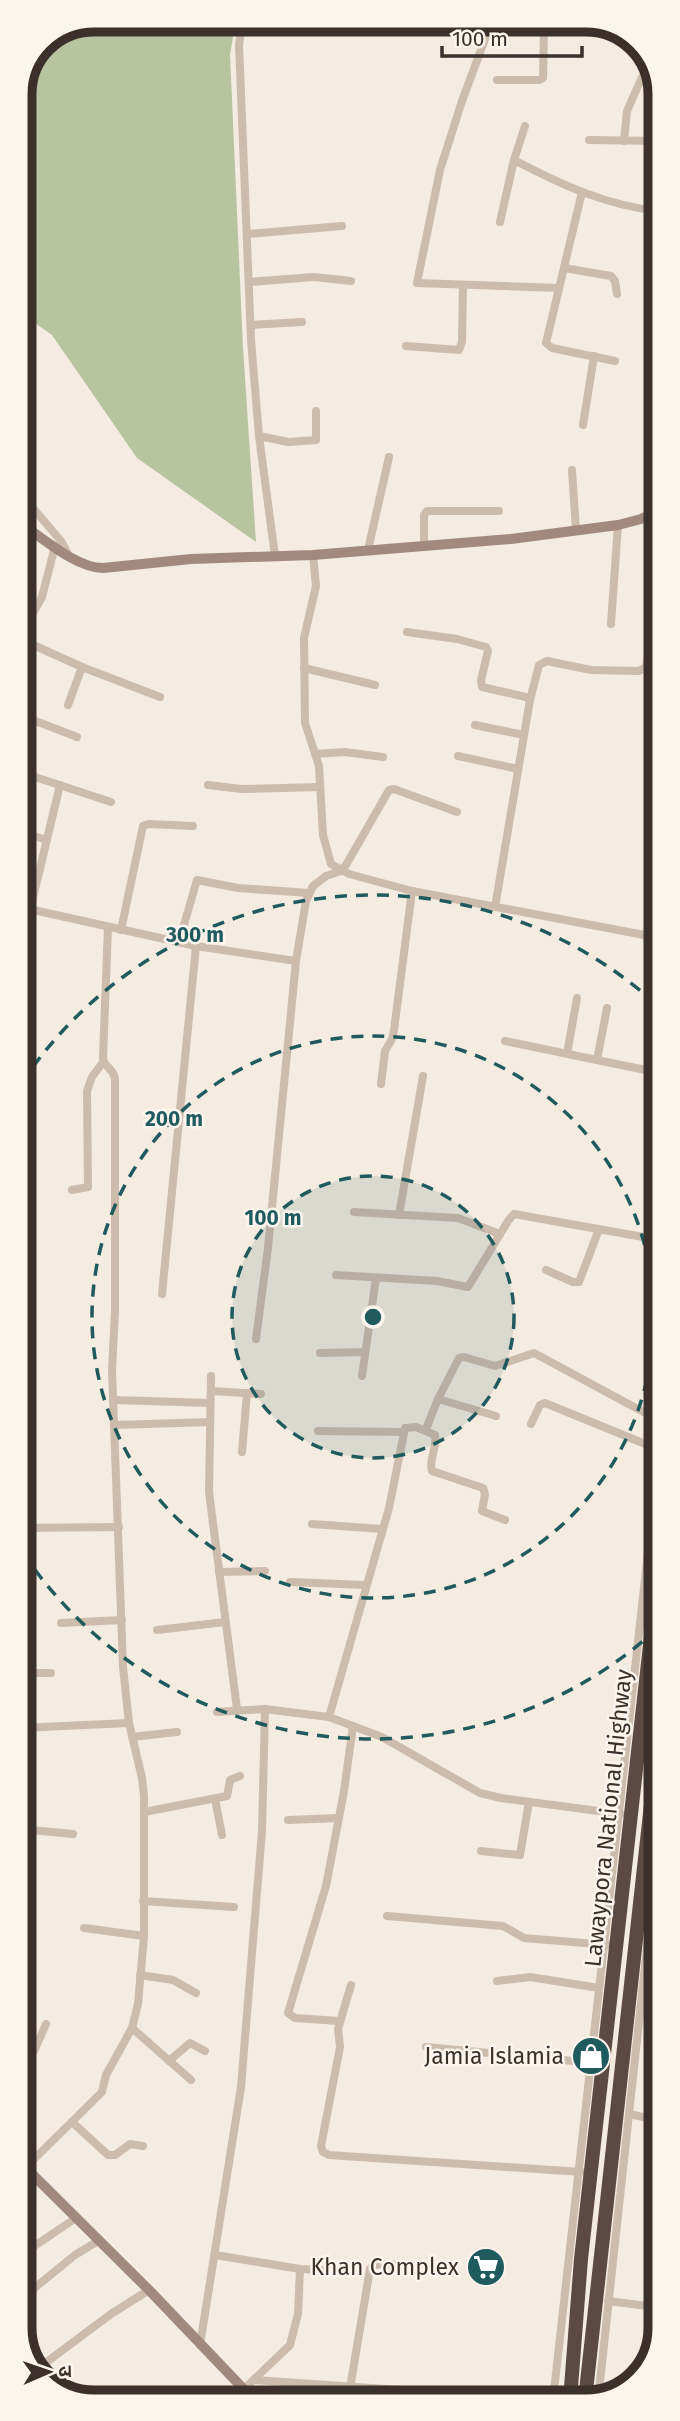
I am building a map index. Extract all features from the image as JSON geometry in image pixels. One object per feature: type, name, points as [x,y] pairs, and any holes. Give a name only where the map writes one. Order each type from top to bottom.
[{"type":"highway","name":"Lawaypora National Highway","points":[[570,2390],[584,2172],[597,2064],[611,2001],[611,1946],[625,1814],[648,1644]]},
{"type":"highway","points":[[585,2390],[648,1830]]},
{"type":"street","points":[[241,32],[239,45],[250,325],[259,436],[275,556]]},
{"type":"street","points":[[488,32],[440,170],[417,283],[559,288]]},
{"type":"street","points":[[497,80],[543,78],[544,32]]},
{"type":"street","points":[[624,141],[627,111],[642,77],[645,75]]},
{"type":"street","points":[[500,222],[525,126]]},
{"type":"street","points":[[589,140],[648,141]]},
{"type":"street","points":[[514,160],[582,192],[633,209],[648,210]]},
{"type":"street","points":[[582,192],[546,343],[552,348],[615,361]]},
{"type":"street","points":[[247,234],[342,226]]},
{"type":"street","points":[[564,268],[611,276],[615,281],[617,294]]},
{"type":"street","points":[[249,282],[314,277],[351,281]]},
{"type":"street","points":[[406,346],[459,350],[462,342],[463,285]]},
{"type":"street","points":[[250,325],[302,322]]},
{"type":"street","points":[[583,425],[594,356]]},
{"type":"street","points":[[259,436],[288,443],[314,440],[317,437],[316,411]]},
{"type":"street","points":[[368,550],[389,457]]},
{"type":"street","points":[[572,470],[576,530]]},
{"type":"street","points":[[32,507],[61,541],[69,556]]},
{"type":"street","points":[[424,545],[424,516],[427,511],[499,511]]},
{"type":"street","points":[[32,531],[69,556],[98,568],[191,559],[313,555],[511,539],[618,525],[648,516]]},
{"type":"street","points":[[611,624],[618,525]]},
{"type":"street","points":[[32,616],[42,597],[55,546]]},
{"type":"street","points":[[313,555],[316,586],[304,638],[305,723],[319,766],[325,845],[331,864],[341,871],[412,891],[648,935]]},
{"type":"street","points":[[407,632],[452,638],[486,647],[488,651],[481,680],[482,687],[530,698]]},
{"type":"street","points":[[32,644],[82,667],[160,697]]},
{"type":"street","points":[[495,907],[536,671],[543,662],[591,670],[639,671],[646,667],[648,654]]},
{"type":"street","points":[[68,705],[82,667]]},
{"type":"street","points":[[303,668],[374,685]]},
{"type":"street","points":[[32,720],[77,737]]},
{"type":"street","points":[[475,725],[524,735]]},
{"type":"street","points":[[315,754],[335,751],[383,757]]},
{"type":"street","points":[[458,756],[518,769]]},
{"type":"street","points":[[32,776],[111,802]]},
{"type":"street","points":[[32,902],[60,785]]},
{"type":"street","points":[[208,785],[242,789],[320,787]]},
{"type":"street","points":[[256,1339],[268,1248],[296,961],[309,892],[318,882],[341,871],[389,790],[394,789],[457,812]]},
{"type":"street","points":[[121,930],[143,826],[193,826]]},
{"type":"street","points":[[32,836],[47,840]]},
{"type":"street","points":[[179,942],[197,880],[238,888],[309,892]]},
{"type":"street","points":[[381,1084],[385,1051],[394,1030],[412,891]]},
{"type":"street","points":[[32,910],[196,946],[296,961]]},
{"type":"street","points":[[72,1190],[85,1190],[88,1187],[87,1091],[92,1077],[103,1062],[108,927]]},
{"type":"street","points":[[162,1294],[196,946]]},
{"type":"street","points":[[566,1054],[577,999]]},
{"type":"street","points":[[597,1060],[607,1008]]},
{"type":"street","points":[[505,1041],[648,1071]]},
{"type":"street","points":[[32,2158],[102,2092],[106,2075],[132,2028],[138,2004],[144,1936],[144,1812],[142,1778],[129,1723],[113,1400],[116,1079],[103,1062]]},
{"type":"street","points":[[399,1215],[423,1076]]},
{"type":"street","points":[[354,1212],[464,1219],[500,1234]]},
{"type":"street","points":[[336,1275],[437,1282],[468,1287],[514,1214],[648,1238]]},
{"type":"street","points":[[546,1270],[579,1282],[599,1228]]},
{"type":"street","points":[[362,1377],[376,1278]]},
{"type":"street","points":[[320,1353],[365,1353]]},
{"type":"street","points":[[426,1429],[459,1358],[464,1357],[495,1366],[534,1353],[648,1415]]},
{"type":"street","points":[[211,1376],[209,1492],[237,1709]]},
{"type":"street","points":[[211,1391],[261,1394]]},
{"type":"street","points":[[242,1452],[247,1393]]},
{"type":"street","points":[[438,1399],[496,1416]]},
{"type":"street","points":[[113,1400],[210,1403]]},
{"type":"street","points":[[531,1424],[540,1405],[547,1403],[648,1442]]},
{"type":"street","points":[[114,1425],[210,1422]]},
{"type":"street","points":[[329,1717],[391,1499],[403,1432],[410,1426],[426,1429],[435,1435],[437,1439],[430,1466],[432,1471],[483,1488],[485,1493],[482,1511],[505,1520]]},
{"type":"street","points":[[318,1431],[403,1432]]},
{"type":"street","points":[[312,1524],[382,1529]]},
{"type":"street","points":[[32,1528],[119,1527]]},
{"type":"street","points":[[219,1572],[265,1571]]},
{"type":"street","points":[[217,1712],[265,1709],[329,1717],[402,1747],[480,1793],[625,1814],[648,1573]]},
{"type":"street","points":[[290,1581],[366,1585]]},
{"type":"street","points":[[61,1623],[122,1620]]},
{"type":"street","points":[[156,1630],[225,1622]]},
{"type":"street","points":[[32,1673],[51,1673]]},
{"type":"street","points":[[200,2345],[232,2155],[249,2009],[262,1831],[265,1709]]},
{"type":"street","points":[[32,1727],[129,1723]]},
{"type":"street","points":[[339,2021],[295,2018],[288,2013],[322,1903],[354,1726]]},
{"type":"street","points":[[132,1737],[177,1732]]},
{"type":"street","points":[[144,1812],[229,1794],[230,1780],[240,1776]]},
{"type":"street","points":[[215,1799],[222,1835]]},
{"type":"street","points":[[481,1851],[520,1855],[529,1802]]},
{"type":"street","points":[[288,1820],[339,1818]]},
{"type":"street","points":[[32,1830],[72,1834]]},
{"type":"street","points":[[143,1901],[234,1907]]},
{"type":"street","points":[[387,1916],[503,1926],[524,1938],[611,1946],[599,1988],[597,2064],[426,2047]]},
{"type":"street","points":[[84,1928],[144,1936]]},
{"type":"street","points":[[599,2388],[648,1937]]},
{"type":"street","points":[[141,1975],[173,1980],[196,1993]]},
{"type":"street","points":[[497,1981],[530,1978],[599,1988]]},
{"type":"street","points":[[351,1985],[339,2021],[340,2047],[321,2146],[323,2152],[329,2155],[382,2160],[584,2172],[555,2390]]},
{"type":"street","points":[[32,2054],[46,2024]]},
{"type":"street","points":[[132,2028],[191,2080]]},
{"type":"street","points":[[169,2061],[190,2043],[205,2051]]},
{"type":"street","points":[[629,2114],[648,2119]]},
{"type":"street","points":[[72,2122],[108,2155],[115,2155],[130,2144],[143,2147]]},
{"type":"street","points":[[32,2175],[149,2290],[244,2389],[290,2345],[298,2314],[300,2269]]},
{"type":"street","points":[[32,2248],[76,2218]]},
{"type":"street","points":[[32,2291],[75,2255],[98,2241]]},
{"type":"street","points":[[215,2255],[322,2270]]},
{"type":"street","points":[[351,2388],[370,2269],[380,2264],[415,2266]]},
{"type":"street","points":[[44,2364],[111,2314],[149,2290]]},
{"type":"street","points":[[608,2301],[648,2305]]},
{"type":"street","points":[[254,2380],[381,2390]]},
{"type":"green space","points":[[234,32],[230,55],[243,348],[256,542],[137,458],[52,335],[32,321],[32,93],[36,70],[42,59],[59,42],[81,33]]},
{"type":"place","name":"Jamia Islamia","points":[[591,2056]]},
{"type":"place","name":"Khan Complex","points":[[486,2267]]}]
